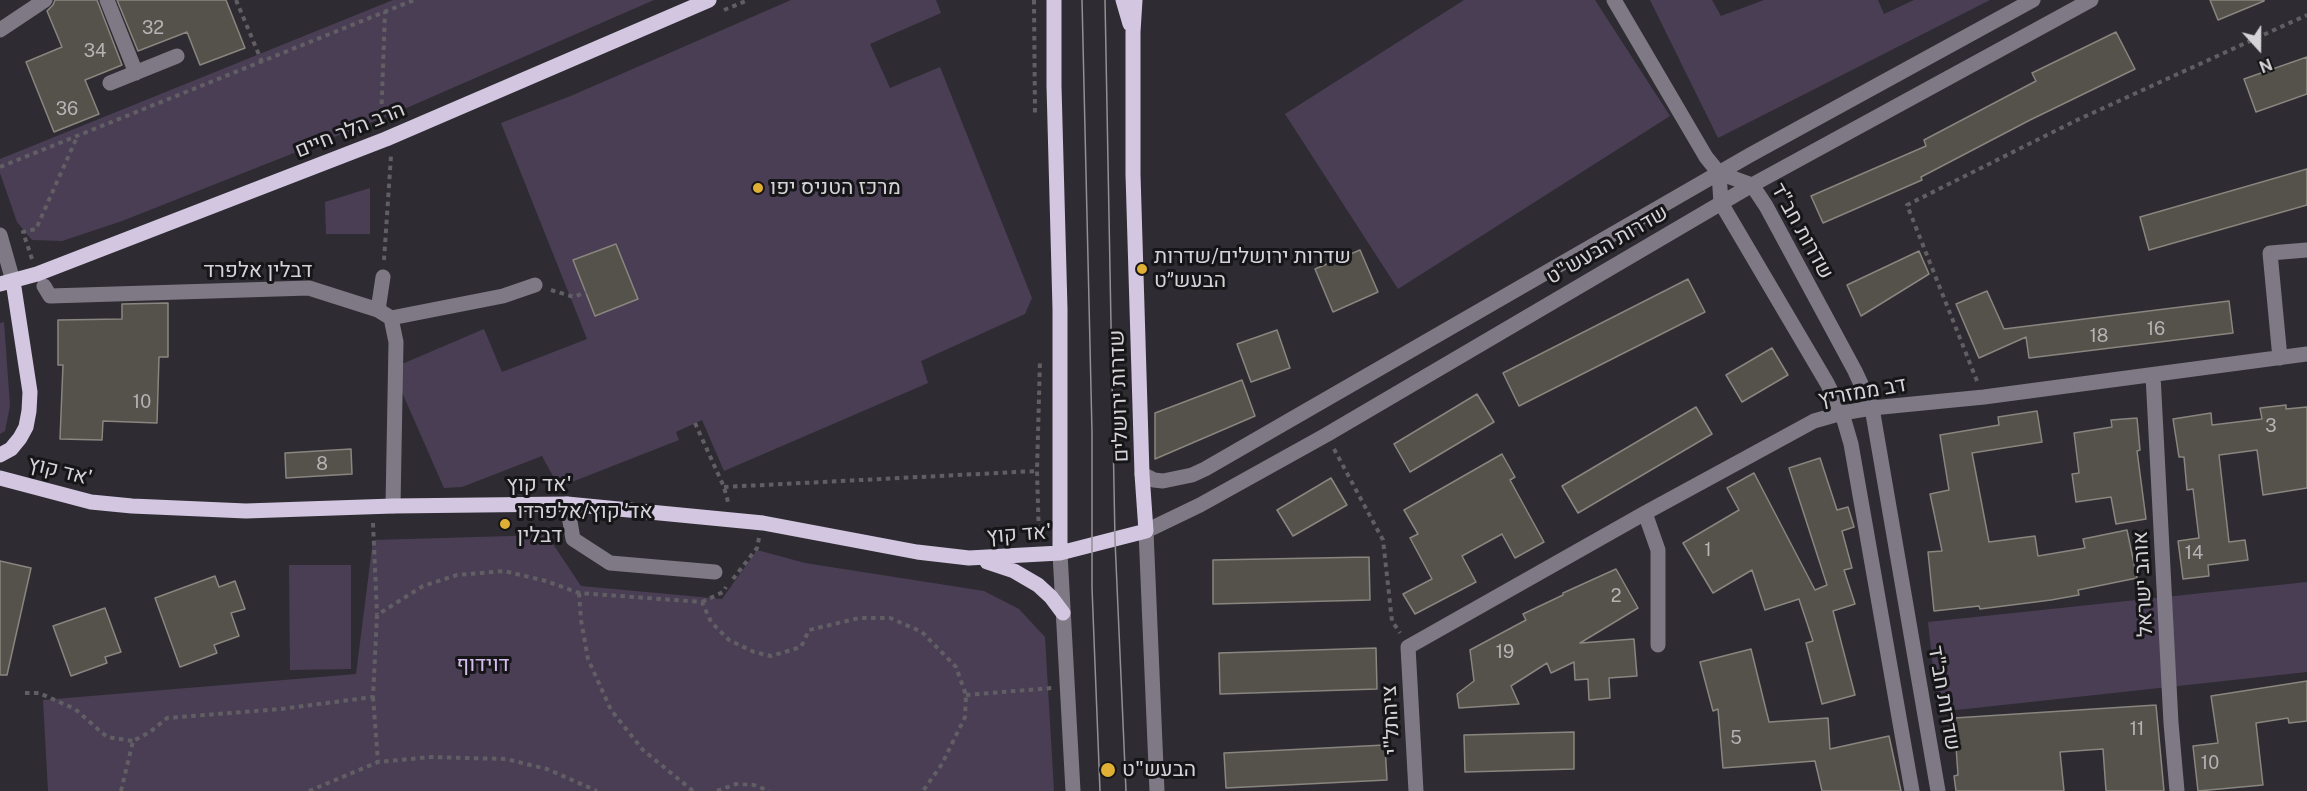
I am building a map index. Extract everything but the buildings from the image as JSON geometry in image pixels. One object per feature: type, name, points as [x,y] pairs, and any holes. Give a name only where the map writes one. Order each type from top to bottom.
[{"type":"main road","name":"הרב הלר חיים","points":[[7,283],[37,274],[386,139],[710,0]]},
{"type":"main road","points":[[1054,0],[1060,331],[1058,470],[1060,553]]},
{"type":"main road","points":[[1123,0],[1133,32]]},
{"type":"main road","name":"שדרות ירושלים","points":[[1135,0],[1133,174],[1142,474],[1146,531]]},
{"type":"main road","points":[[0,455],[11,449],[26,427],[30,392],[7,283]]},
{"type":"main road","name":"אד קוץ'","points":[[0,478],[91,502],[132,506],[246,511],[567,504],[763,523],[917,552],[969,558],[1039,556],[1060,553],[1146,531]]},
{"type":"main road","points":[[969,558],[993,564],[1027,578],[1051,597],[1063,613]]},
{"type":"street","points":[[0,30],[45,0]]},
{"type":"street","points":[[107,0],[136,73]]},
{"type":"street","points":[[1614,0],[1688,128],[1719,173],[1721,203],[1827,383],[1842,413],[1851,444],[1912,791]]},
{"type":"street","name":"שדרות הבעש\"ט","points":[[1142,474],[1154,480],[1163,481],[1192,475],[1205,469],[1719,173],[2033,0]]},
{"type":"street","name":"שדרות הבעש\"ט","points":[[1146,531],[1200,506],[1326,435],[1752,185],[2091,0]]},
{"type":"street","points":[[110,83],[177,56]]},
{"type":"street","name":"שדרות חב\"ד","points":[[1719,173],[1752,185],[1766,206],[1855,371],[1872,408],[1938,791]]},
{"type":"street","points":[[0,235],[7,283]]},
{"type":"street","points":[[2280,358],[2270,253],[2307,250]]},
{"type":"street","points":[[383,277],[384,314],[396,342],[393,506]]},
{"type":"street","points":[[384,314],[503,296],[536,285]]},
{"type":"street","name":"דבלין אלפרד","points":[[44,286],[50,296],[309,288],[384,314]]},
{"type":"street","name":"דב ממזריץ","points":[[1408,647],[1645,513],[1815,421],[1872,408],[1984,397],[2307,354]]},
{"type":"street","name":"אוהב ישראל","points":[[2153,375],[2171,723],[2177,791]]},
{"type":"street","points":[[567,504],[573,539],[610,563],[715,572]]},
{"type":"street","points":[[1645,513],[1658,550],[1658,645]]},
{"type":"street","name":"שדרות ירושלים","points":[[1146,531],[1157,791]]},
{"type":"street","points":[[1060,553],[1073,791]]},
{"type":"street","name":"ציהתל\"י","points":[[1408,647],[1416,791]]},
{"type":"path","points":[[236,0],[262,62]]},
{"type":"path","points":[[0,167],[414,0]]},
{"type":"path","points":[[1034,0],[1035,127]]},
{"type":"path","points":[[381,126],[386,12]]},
{"type":"path","points":[[1984,397],[1907,205],[2075,121],[2307,15]]},
{"type":"path","points":[[31,254],[23,232],[36,229],[77,136]]},
{"type":"path","points":[[383,277],[391,153]]},
{"type":"path","points":[[536,285],[574,297],[586,292]]},
{"type":"path","points":[[1039,556],[1037,471],[1041,352]]},
{"type":"path","points":[[694,423],[724,487],[733,520]]},
{"type":"path","points":[[1326,435],[1383,540],[1392,621],[1408,647]]},
{"type":"path","points":[[724,487],[1058,470]]},
{"type":"path","points":[[373,507],[377,615],[374,697],[378,762]]},
{"type":"path","points":[[377,615],[423,586],[457,575],[504,572],[546,581],[579,593],[702,602],[723,592],[730,583],[756,548],[763,523]]},
{"type":"path","points":[[579,593],[588,659],[611,710],[643,750],[693,791]]},
{"type":"path","points":[[702,602],[711,622],[729,640],[754,652],[771,656],[801,647],[809,630],[859,618],[890,618],[922,632],[956,667],[966,695],[965,717],[942,764],[923,791]]},
{"type":"path","points":[[966,695],[1068,688]]},
{"type":"path","points":[[25,693],[39,693],[75,709],[107,737],[134,741],[167,718],[281,709],[374,697]]},
{"type":"path","points":[[121,791],[134,741]]},
{"type":"path","points":[[309,791],[378,762],[431,757],[506,759],[547,770],[597,791]]},
{"type":"path","points":[[717,791],[736,784],[754,785],[769,791]]},
{"type":"green space","points":[[393,0],[654,0],[395,113],[122,221],[62,241],[32,240],[17,222],[0,173],[0,159]]},
{"type":"green space","name":"מרכז הטניס יפו","points":[[791,0],[936,0],[941,13],[870,44],[890,88],[940,67],[1032,298],[1025,314],[921,361],[928,383],[724,471],[702,420],[676,432],[679,440],[559,487],[542,456],[462,487],[444,488],[401,390],[402,364],[484,329],[502,372],[587,339],[501,123],[573,95]]},
{"type":"green space","points":[[1464,0],[1595,0],[1670,116],[1398,289],[1285,114]]},
{"type":"green space","points":[[1650,0],[1712,0],[1721,16],[1764,0],[1878,0],[1884,14],[1914,0],[1990,0],[1718,138]]},
{"type":"green space","points":[[370,188],[370,234],[326,234],[325,202]]},
{"type":"green space","points":[[4,322],[10,406],[5,431],[0,434],[0,323]]},
{"type":"green space","name":"דוידוף","points":[[547,535],[581,586],[722,599],[757,550],[805,563],[984,591],[1019,609],[1045,637],[1054,791],[48,791],[43,700],[356,674],[373,540]]},
{"type":"green space","points":[[289,565],[351,565],[351,669],[290,670]]},
{"type":"green space","points":[[2307,582],[2307,672],[1938,712],[1928,622]]},
{"type":"tram line","points":[[1082,0],[1092,432],[1092,588],[1100,791]]},
{"type":"tram line","points":[[1105,0],[1115,540],[1126,791]]},
{"type":"place","name":"מרכז הטניס יפו","points":[[758,188]]},
{"type":"place","name":"שדרות ירושלים/שדרות הבעש״ט","points":[[1142,269]]},
{"type":"place","name":"אד׳ קוץ/אלפרדו דבלין","points":[[505,524]]},
{"type":"place","name":"הבעש\"ט","points":[[1108,770]]}]
